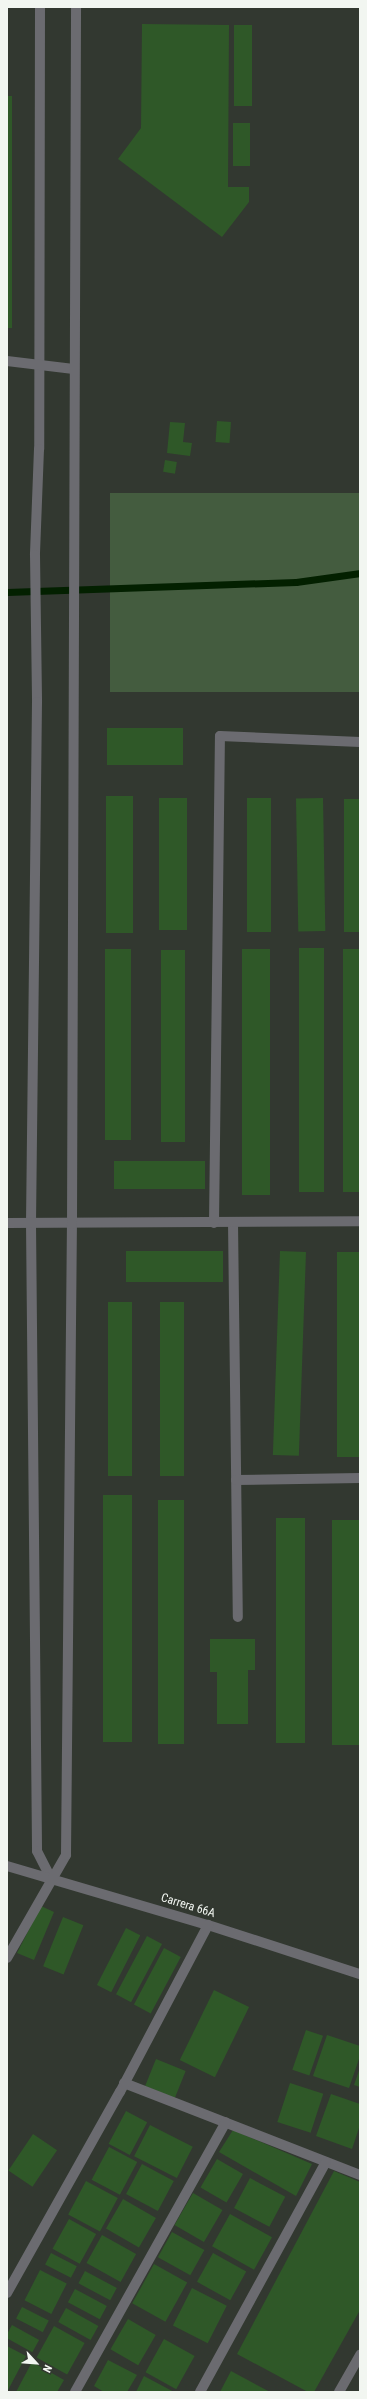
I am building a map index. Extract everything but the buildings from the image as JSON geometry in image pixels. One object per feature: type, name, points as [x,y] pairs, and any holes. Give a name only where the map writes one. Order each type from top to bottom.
[{"type":"street","points":[[40,7],[39,365],[35,555],[37,702],[31,1223],[36,1852],[51,1879]]},
{"type":"street","points":[[7,1958],[66,1855],[72,1224],[72,700],[76,7]]},
{"type":"street","points":[[7,361],[74,369]]},
{"type":"street","points":[[214,1222],[220,736],[360,742]]},
{"type":"street","points":[[233,1222],[238,1617]]},
{"type":"street","points":[[7,1223],[360,1222]]},
{"type":"street","points":[[236,1480],[360,1478]]},
{"type":"street","name":"Carrera 66A","points":[[7,1866],[208,1925],[360,1974]]},
{"type":"street","points":[[7,2293],[124,2083],[208,1925]]},
{"type":"street","points":[[124,2083],[360,2175]]},
{"type":"street","points":[[75,2392],[226,2122]]},
{"type":"street","points":[[200,2392],[326,2162]]},
{"type":"street","points":[[339,2392],[360,2355]]},
{"type":"green space","points":[[110,493],[360,493],[360,692],[110,692]]},
{"type":"waterway","points":[[7,592],[296,582],[360,573]]}]
